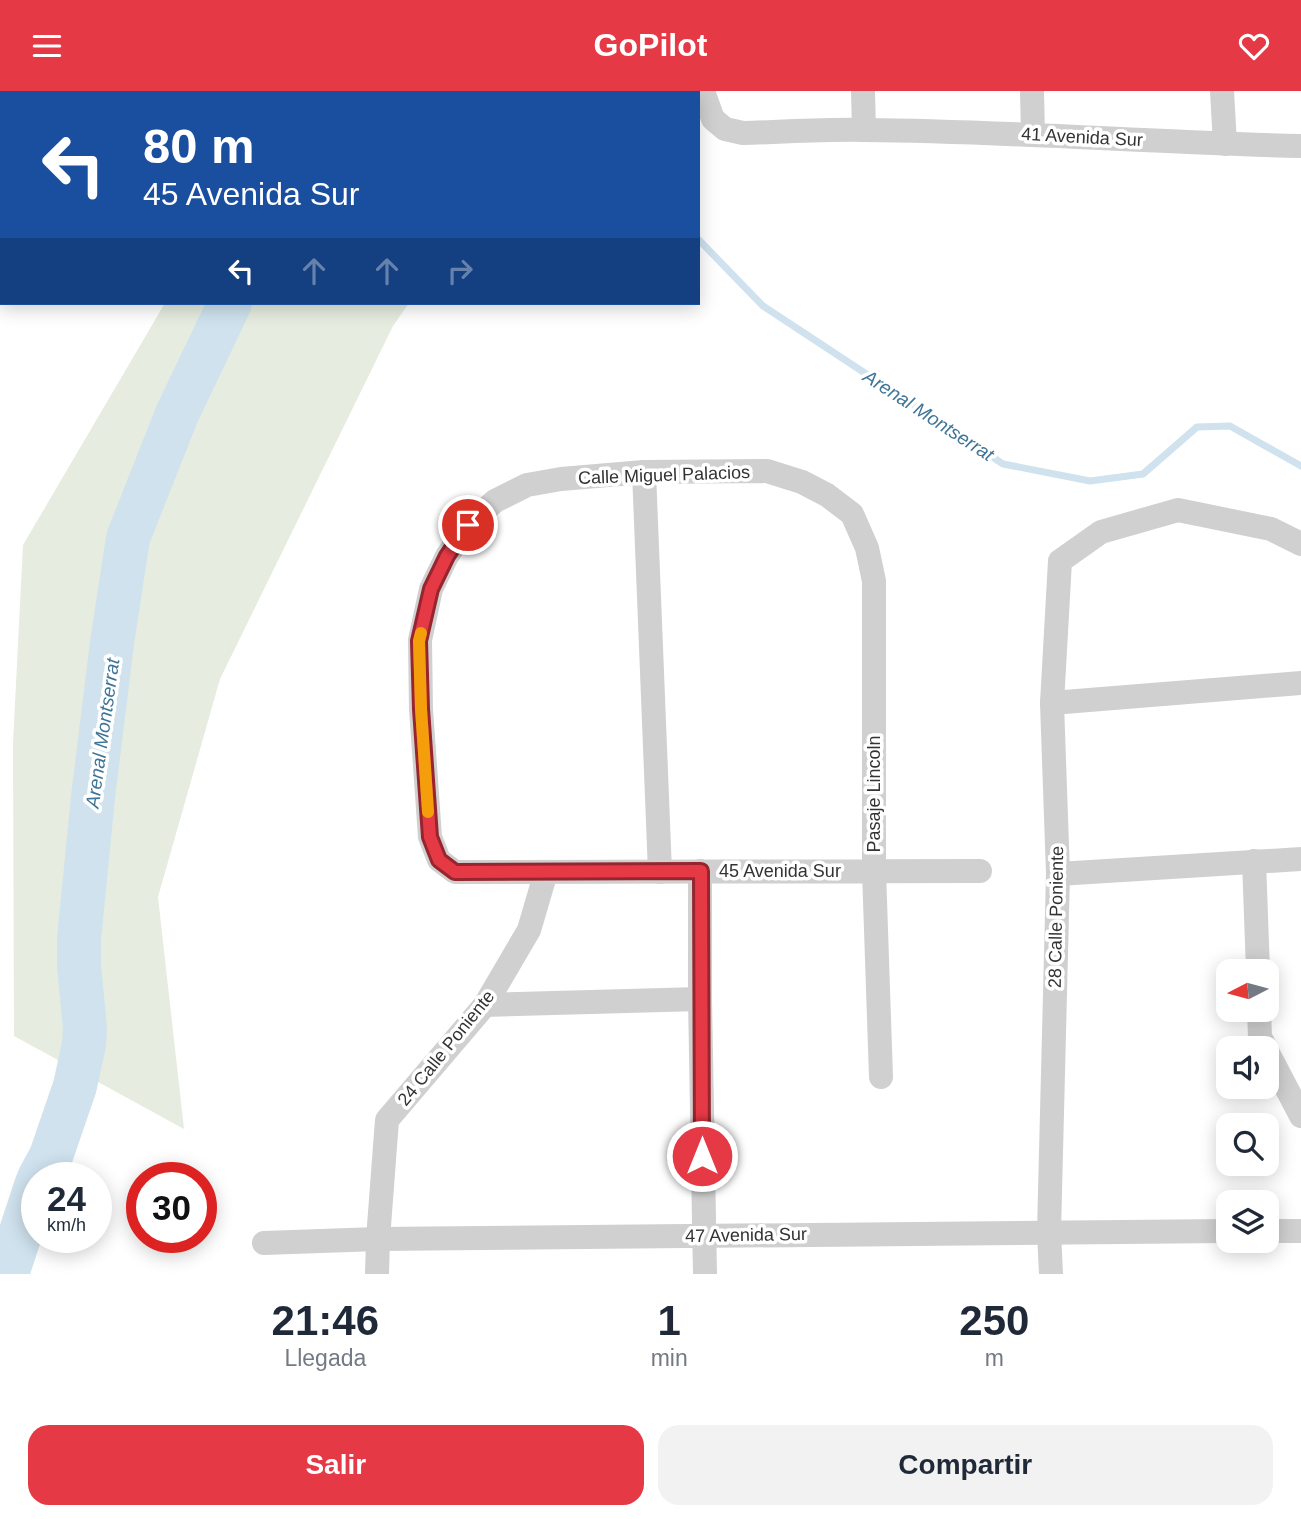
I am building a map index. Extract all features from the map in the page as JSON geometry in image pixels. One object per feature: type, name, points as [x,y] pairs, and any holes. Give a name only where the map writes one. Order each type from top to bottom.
[{"type":"street","name":"41 Avenida Sur","points":[[703,91],[713,119],[725,129],[743,133],[864,130],[1301,146]]},
{"type":"street","points":[[863,91],[864,130]]},
{"type":"street","points":[[1032,91],[1033,135]]},
{"type":"street","points":[[1222,91],[1225,144]]},
{"type":"street","name":"Calle Miguel Palacios","points":[[455,872],[439,860],[430,837],[419,641],[431,589],[447,556],[468,525],[495,501],[527,485],[561,479],[644,472],[767,471],[802,482],[827,495],[852,514]]},
{"type":"street","points":[[644,472],[660,872]]},
{"type":"street","name":"28 Calle Poniente","points":[[1051,1274],[1049,1232],[1058,874],[1052,703],[1060,561],[1101,532],[1178,510],[1271,529],[1301,544]]},
{"type":"street","name":"Pasaje Lincoln","points":[[852,514],[867,548],[874,581],[874,871],[881,1077]]},
{"type":"street","points":[[1052,703],[1301,683]]},
{"type":"street","points":[[1058,874],[1301,859]]},
{"type":"street","points":[[1254,861],[1258,959]]},
{"type":"street","points":[[701,871],[700,999],[705,1274]]},
{"type":"street","name":"45 Avenida Sur","points":[[455,872],[979,871]]},
{"type":"street","name":"24 Calle Poniente","points":[[377,1274],[387,1120],[485,1005],[529,930],[547,872]]},
{"type":"street","points":[[485,1005],[700,999]]},
{"type":"street","points":[[1279,1074],[1301,1116]]},
{"type":"street","name":"47 Avenida Sur","points":[[264,1244],[378,1238],[1216,1231]]},
{"type":"street","points":[[1279,1231],[1301,1231]]},
{"type":"shaded area","points":[[164,305],[408,305],[393,326],[220,679],[158,897],[184,1129],[14,1036],[13,743],[23,545]]},
{"type":"waterway","name":"Arenal Montserrat","points":[[700,241],[763,306],[1003,464],[1090,481],[1143,474],[1197,427],[1230,426],[1301,466]]},
{"type":"waterway","name":"Arenal Montserrat","points":[[48,1162],[75,1086],[84,1044],[79,939],[93,797],[128,538],[177,414],[229,305]]},
{"type":"waterway","name":"Arenal Montserrat","points":[[7,1274],[21,1232]]},
{"type":"slow traffic","points":[[421,633],[421,709],[428,812]]},
{"type":"route","points":[[468,525],[447,556],[431,589],[419,641],[430,837],[439,860],[455,872],[701,871],[702,1156]]}]
